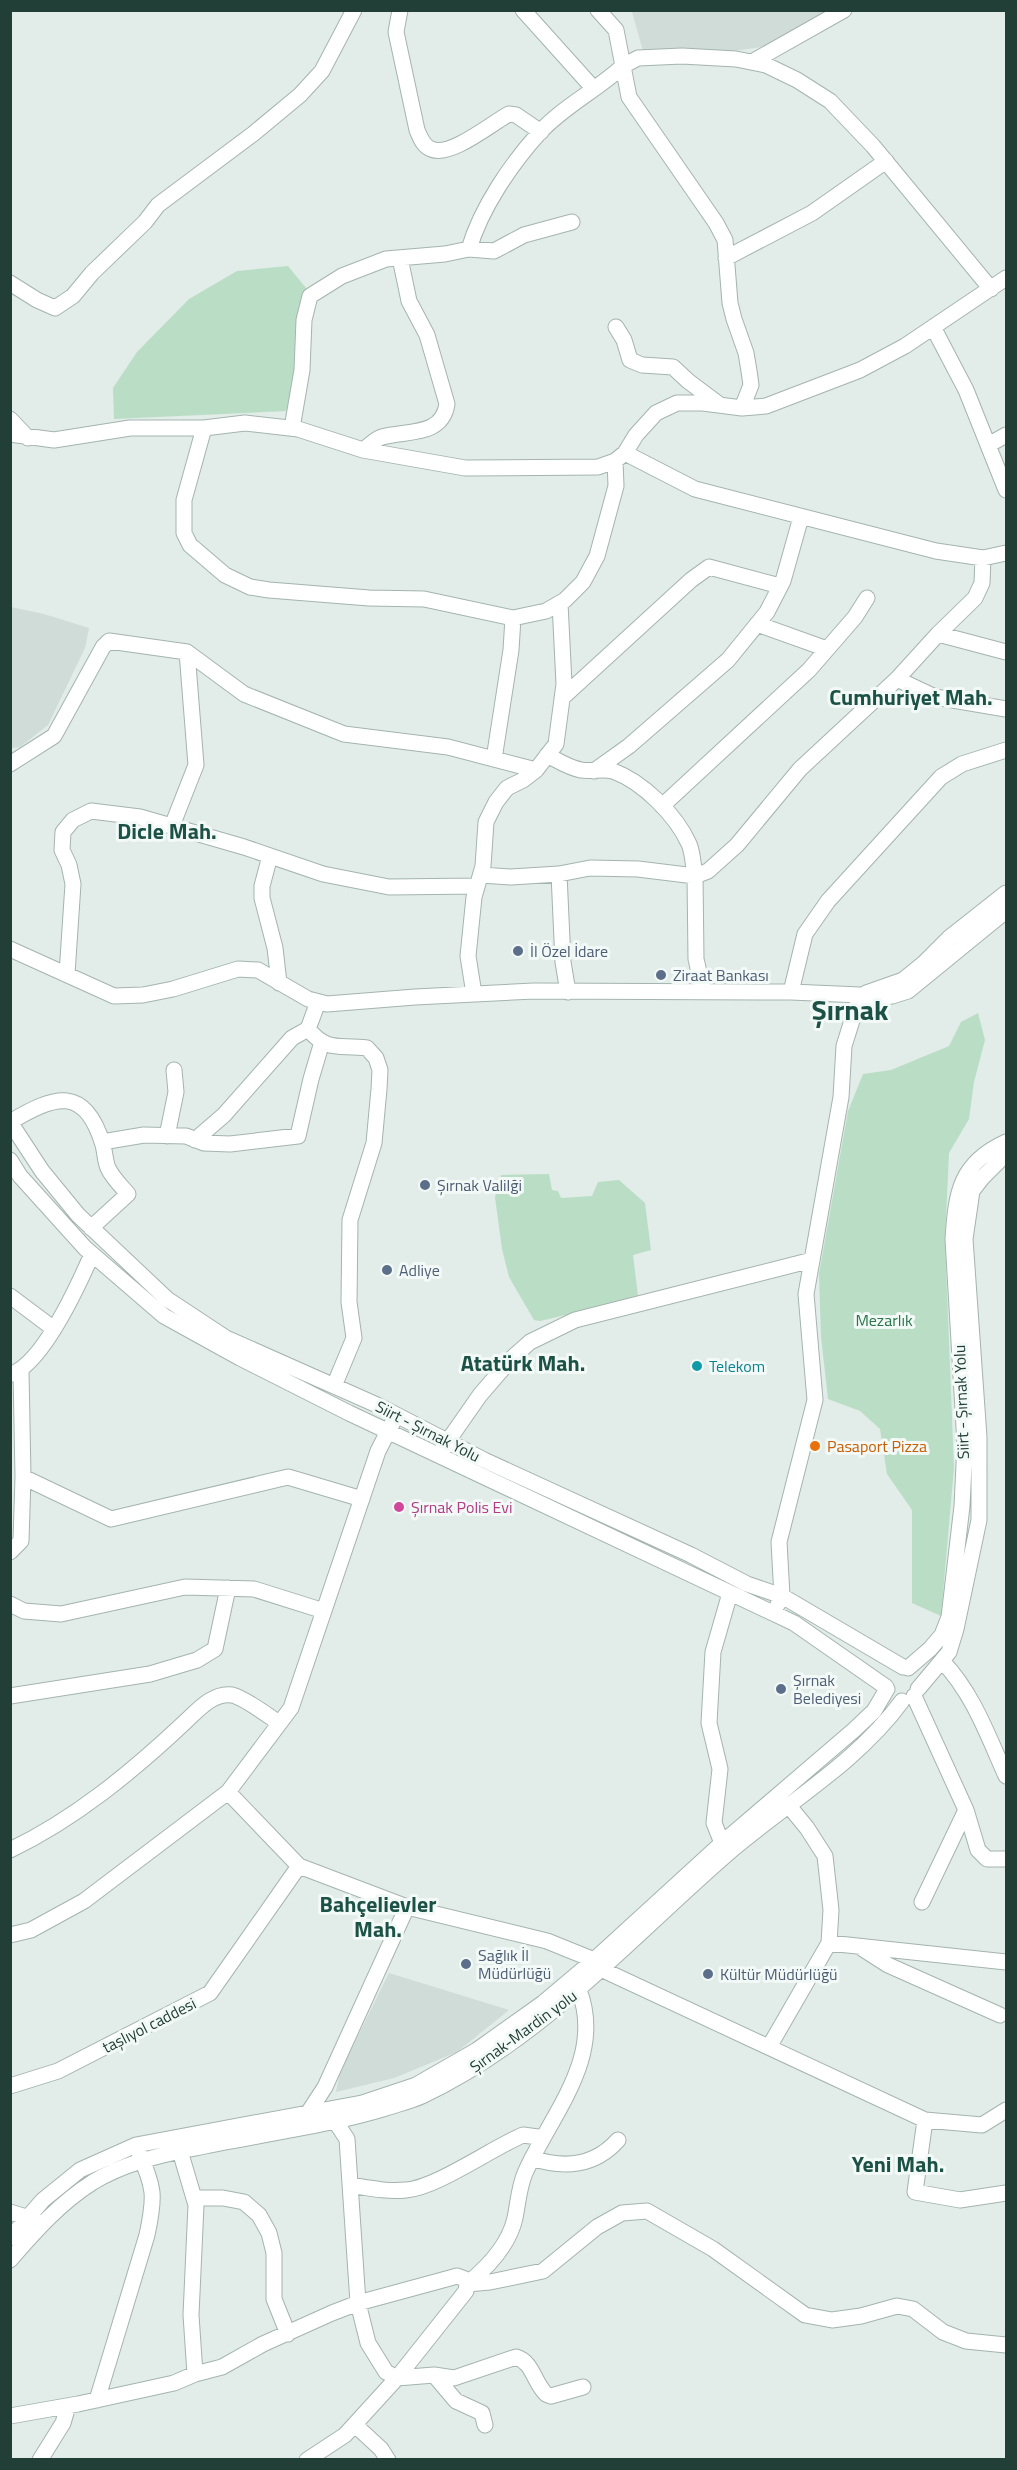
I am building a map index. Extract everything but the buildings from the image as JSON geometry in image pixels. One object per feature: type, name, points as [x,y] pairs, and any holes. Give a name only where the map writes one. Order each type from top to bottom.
[{"type":"street","points":[[10,283],[55,308],[73,296],[92,273],[145,222],[158,205],[253,134],[300,95],[322,71],[354,10]]},
{"type":"street","points":[[400,10],[396,32],[417,130],[422,142],[432,150],[445,150],[466,141],[509,114],[516,115],[541,132]]},
{"type":"street","points":[[523,10],[594,89]]},
{"type":"street","points":[[597,10],[616,30],[629,97],[716,223],[725,240],[730,303],[746,353],[751,385],[742,408]]},
{"type":"street","points":[[752,62],[844,10]]},
{"type":"street","points":[[468,249],[490,198],[541,132],[623,66],[638,58],[682,56],[736,59],[766,65],[797,80],[830,101],[886,161],[990,289]]},
{"type":"street","points":[[726,258],[812,213],[886,161]]},
{"type":"street","points":[[292,428],[302,370],[304,320],[310,296],[342,276],[386,259],[468,249],[494,251],[524,235],[572,222]]},
{"type":"street","points":[[363,450],[382,437],[434,427],[446,415],[447,404],[436,365],[427,335],[409,300],[400,258]]},
{"type":"street","points":[[204,428],[184,500],[184,533],[190,545],[225,575],[250,587],[269,590],[369,598],[424,599],[513,618],[546,612],[560,603],[583,582],[597,556],[616,486],[620,457],[656,413],[677,403],[742,408],[766,406],[860,370],[905,346],[1006,277]]},
{"type":"street","points":[[616,327],[624,340],[630,360],[642,365],[673,367],[722,406]]},
{"type":"street","points":[[933,327],[955,364],[990,444],[1006,490]]},
{"type":"street","points":[[10,420],[27,438]]},
{"type":"street","points":[[10,434],[54,440],[130,429],[204,428],[244,423],[292,428],[363,450],[465,468],[598,467],[620,457],[695,489],[936,551],[983,558],[1006,553]]},
{"type":"street","points":[[990,444],[1006,435]]},
{"type":"street","points":[[594,771],[629,746],[728,660],[767,612],[780,586],[801,517]]},
{"type":"street","points":[[67,974],[73,884],[69,865],[62,850],[63,832],[74,820],[91,811],[140,817],[323,874],[389,887],[559,874],[590,868],[638,869],[695,876],[708,871],[737,844],[800,769],[897,679],[975,598],[982,583],[983,558]]},
{"type":"street","points":[[562,698],[691,580],[710,567],[780,586]]},
{"type":"street","points":[[662,806],[809,670],[855,617],[867,598]]},
{"type":"street","points":[[474,994],[468,956],[486,822],[496,802],[507,788],[524,780],[536,770],[555,744],[564,684],[560,603]]},
{"type":"street","points":[[494,759],[511,650],[513,618]]},
{"type":"street","points":[[757,624],[827,649]]},
{"type":"street","points":[[938,634],[1006,652]]},
{"type":"street","points":[[10,764],[54,736],[103,647],[110,641],[187,652],[244,694],[344,734],[448,747],[536,770]]},
{"type":"street","points":[[172,826],[196,765],[187,652]]},
{"type":"street","points":[[897,679],[935,697],[1006,709]]},
{"type":"street","points":[[791,992],[805,934],[828,901],[941,777],[962,764],[1006,750]]},
{"type":"street","points":[[547,755],[579,770],[606,769],[615,772],[662,806],[680,827],[689,845],[695,876],[696,959],[703,990]]},
{"type":"street","points":[[270,856],[262,886],[262,898],[275,948],[279,982]]},
{"type":"street","points":[[559,874],[568,992]]},
{"type":"street","points":[[860,995],[903,980],[950,938],[1006,894]]},
{"type":"street","points":[[10,949],[114,996],[143,995],[173,989],[238,969],[258,970],[308,999],[327,1004],[474,994],[703,990],[860,995],[876,998],[908,991],[1006,911]]},
{"type":"street","points":[[772,1613],[782,1596],[779,1542],[815,1400],[806,1294],[841,1098],[844,1046],[860,995]]},
{"type":"street","points":[[195,1140],[224,1115],[292,1038],[308,1029],[318,1002]]},
{"type":"street","points":[[308,1029],[330,1047],[350,1045],[367,1048],[376,1058],[380,1070],[374,1143],[350,1220],[349,1302],[354,1338],[334,1386]]},
{"type":"street","points":[[102,1142],[144,1135],[186,1136],[204,1143],[230,1144],[298,1136],[310,1079],[322,1042]]},
{"type":"street","points":[[167,1136],[176,1092],[174,1070]]},
{"type":"street","points":[[10,1122],[30,1110],[69,1100],[83,1106],[92,1116],[102,1142],[107,1167],[128,1194],[91,1228]]},
{"type":"street","name":"Siirt - Şırnak Yolu","points":[[10,1122],[42,1171],[91,1228],[167,1299],[226,1338],[398,1415],[443,1447],[730,1593],[794,1623],[886,1688]]},
{"type":"street","name":"Siirt - Şırnak Yolu","points":[[10,1160],[20,1176],[92,1254],[164,1316],[240,1358],[388,1430],[443,1447],[690,1555],[747,1584],[782,1596],[906,1668],[930,1649],[942,1635],[949,1617],[962,1506],[965,1444],[952,1239],[955,1210],[960,1187],[968,1171],[989,1151],[1006,1142]]},
{"type":"street","name":"Siirt - Şırnak Yolu","points":[[911,1695],[949,1652],[979,1520],[979,1437],[966,1239],[968,1212],[972,1191],[1000,1159],[1006,1157]]},
{"type":"street","points":[[10,1552],[21,1541],[23,1477],[16,1373],[45,1343],[54,1329],[92,1254]]},
{"type":"street","points":[[443,1447],[480,1395],[511,1359],[530,1342],[575,1320],[812,1260]]},
{"type":"street","points":[[10,1296],[54,1329]]},
{"type":"street","points":[[10,1935],[31,1930],[84,1901],[228,1792],[291,1708],[362,1499],[388,1430],[398,1415]]},
{"type":"street","points":[[23,1477],[111,1518],[288,1477],[362,1499]]},
{"type":"street","points":[[10,1604],[24,1611],[61,1614],[185,1587],[254,1589],[324,1611]]},
{"type":"street","points":[[10,1696],[150,1674],[197,1660],[215,1649],[228,1588]]},
{"type":"street","points":[[722,1843],[714,1823],[720,1769],[709,1724],[713,1652],[730,1593]]},
{"type":"street","points":[[942,1661],[956,1676],[974,1706],[1006,1776]]},
{"type":"street","points":[[911,1695],[892,1697],[886,1688],[890,1674],[906,1668],[918,1679],[911,1695],[966,1810],[978,1850],[987,1859],[1006,1859]]},
{"type":"street","name":"Şırnak-Mardin yolu","points":[[10,2238],[94,2181],[142,2160],[335,2121],[421,2097],[484,2062],[554,2012],[579,1990],[598,1965],[722,1843],[854,1730],[874,1710],[886,1688]]},
{"type":"street","points":[[10,1850],[91,1801],[153,1752],[207,1702],[232,1695],[279,1723]]},
{"type":"street","name":"Şırnak-Mardin yolu","points":[[10,2260],[36,2220],[43,2200],[80,2170],[136,2145],[362,2103],[416,2085],[477,2050],[598,1965],[728,1853],[789,1806],[885,1725],[911,1695]]},
{"type":"street","points":[[228,1792],[299,1866],[407,1907],[547,1941],[925,2120],[982,2125],[1006,2110]]},
{"type":"street","points":[[769,2047],[829,1943],[831,1910],[825,1856],[789,1806]]},
{"type":"street","points":[[922,1902],[966,1810]]},
{"type":"street","name":"taşlıyol caddesi","points":[[10,2085],[58,2071],[210,1994],[299,1866]]},
{"type":"street","points":[[308,2113],[325,2087],[407,1907]]},
{"type":"street","points":[[829,1943],[1006,1962]]},
{"type":"street","points":[[859,1946],[888,1965],[1000,2015]]},
{"type":"street","points":[[467,2284],[488,2267],[505,2242],[514,2222],[524,2176],[541,2140],[563,2103],[584,2054],[587,2031],[585,2005],[579,1990]]},
{"type":"street","points":[[925,2120],[915,2192],[960,2200],[1006,2193]]},
{"type":"street","points":[[335,2121],[347,2139],[358,2303],[368,2343],[386,2372],[397,2378],[434,2375],[454,2378],[516,2357],[523,2359],[546,2394],[551,2396],[583,2387]]},
{"type":"street","points":[[350,2185],[384,2190],[408,2190],[431,2183],[524,2135],[538,2137],[541,2140]]},
{"type":"street","points":[[532,2158],[564,2164],[585,2161],[606,2153],[618,2140]]},
{"type":"street","points":[[97,2400],[153,2210],[154,2193],[136,2145]]},
{"type":"street","points":[[180,2151],[196,2198],[191,2315],[195,2374]]},
{"type":"street","points":[[196,2198],[223,2198],[244,2202],[259,2215],[269,2233],[274,2253],[274,2300],[288,2334]]},
{"type":"street","points":[[467,2284],[490,2282],[543,2271],[597,2227],[622,2212],[647,2211],[713,2249],[805,2316],[832,2320],[861,2316],[897,2306],[913,2309],[943,2332],[966,2341],[1006,2345]]},
{"type":"street","points":[[10,2212],[36,2220]]},
{"type":"street","points":[[10,2416],[174,2383],[195,2374],[222,2367],[263,2344],[358,2303],[457,2276],[465,2279],[466,2291],[397,2378],[345,2435],[307,2460]]},
{"type":"street","points":[[434,2375],[456,2401],[482,2413],[485,2425]]},
{"type":"street","points":[[40,2460],[63,2423],[68,2406]]},
{"type":"street","points":[[355,2425],[381,2449],[388,2460]]},
{"type":"shaded area","points":[[638,10],[835,11],[777,45],[733,51],[643,51],[632,12]]},
{"type":"shaded area","points":[[11,607],[44,614],[89,628],[85,648],[48,725],[20,747],[14,748],[10,748]]},
{"type":"shaded area","points":[[389,1973],[509,2010],[457,2052],[394,2078],[336,2092],[340,2072]]},
{"type":"green space","points":[[288,266],[306,288],[301,303],[295,378],[286,411],[114,419],[113,388],[137,352],[189,299],[237,271]]},
{"type":"green space","name":"Mezarlık","points":[[978,1013],[985,1040],[974,1082],[969,1119],[949,1153],[945,1240],[954,1468],[941,1616],[912,1603],[912,1510],[887,1474],[880,1429],[860,1411],[828,1399],[821,1337],[819,1274],[848,1111],[863,1074],[891,1070],[949,1046],[961,1022]]},
{"type":"green space","points":[[549,1174],[552,1190],[558,1191],[561,1198],[592,1196],[598,1182],[619,1180],[645,1203],[651,1250],[633,1255],[638,1296],[540,1321],[534,1320],[509,1277],[502,1249],[495,1197],[501,1175]]},
{"type":"place","name":"İl Özel İdare","points":[[518,951]]},
{"type":"place","name":"Ziraat Bankası","points":[[661,975]]},
{"type":"place","name":"Şırnak Valilği","points":[[425,1185]]},
{"type":"place","name":"Adliye","points":[[387,1270]]},
{"type":"place","name":"Telekom","points":[[697,1366]]},
{"type":"place","name":"Pasaport Pizza","points":[[815,1446]]},
{"type":"place","name":"Şırnak Polis Evi","points":[[399,1507]]},
{"type":"place","name":"Şırnak Belediyesi","points":[[781,1689]]},
{"type":"place","name":"Sağlık İl Müdürlüğü","points":[[466,1964]]},
{"type":"place","name":"Kültür Müdürlüğü","points":[[708,1974]]},
{"type":"district","name":"Cumhuriyet Mah.","points":[[911,697]]},
{"type":"district","name":"Dicle Mah.","points":[[167,831]]},
{"type":"district","name":"Şırnak","points":[[850,1010]]},
{"type":"district","name":"Atatürk Mah.","points":[[523,1363]]},
{"type":"district","name":"Bahçelievler Mah.","points":[[378,1916]]},
{"type":"district","name":"Yeni Mah.","points":[[898,2164]]}]
